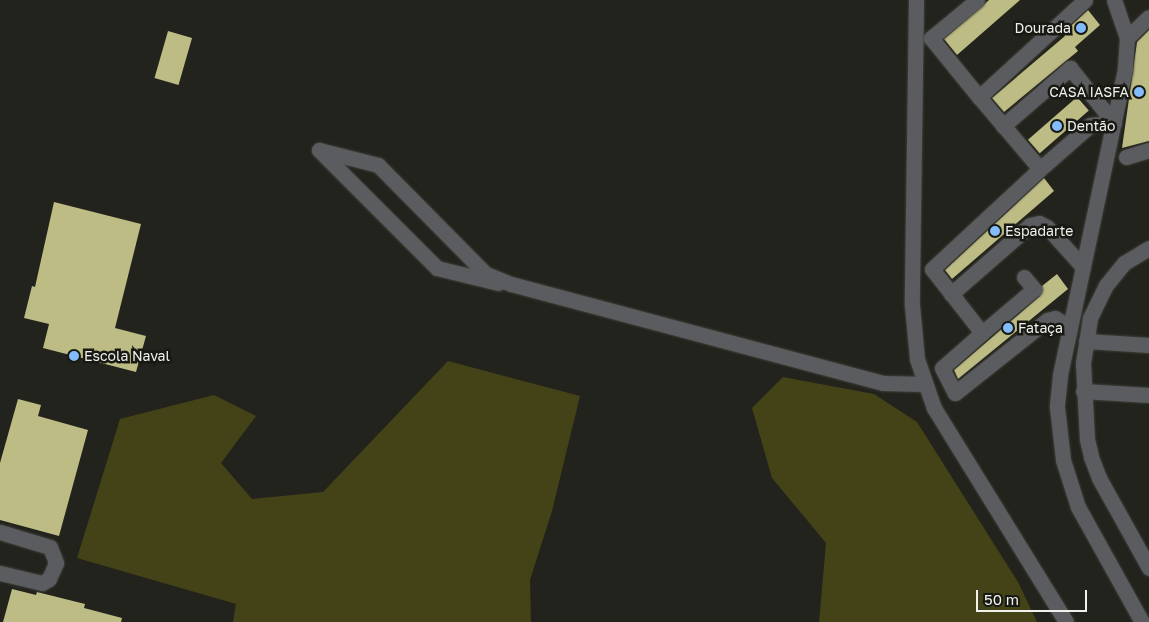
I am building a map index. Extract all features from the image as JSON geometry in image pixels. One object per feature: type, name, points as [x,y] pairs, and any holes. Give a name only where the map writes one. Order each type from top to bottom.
[{"type":"street","points":[[916,0],[912,305],[913,336],[923,384],[934,408],[1066,622]]},
{"type":"street","points":[[977,0],[931,38],[1040,169]]},
{"type":"street","points":[[979,97],[1085,0]]},
{"type":"street","points":[[1114,0],[1127,38],[1125,69],[1070,328],[1057,407],[1063,460],[1078,507],[1142,622]]},
{"type":"street","points":[[1127,38],[1149,17]]},
{"type":"street","points":[[1003,126],[1070,68],[1114,123]]},
{"type":"street","points":[[982,333],[932,268],[1090,125],[1114,123]]},
{"type":"street","points":[[512,284],[484,282],[437,268],[318,150],[378,165],[486,274],[512,284],[883,384],[923,384]]},
{"type":"street","points":[[1126,157],[1149,150]]},
{"type":"street","points":[[951,294],[1030,225],[1039,224],[1047,227],[1083,267]]},
{"type":"street","points":[[1149,248],[1124,263],[1106,285],[1090,318],[1086,341],[1083,391],[1087,439],[1098,478],[1149,568]]},
{"type":"street","points":[[1024,277],[1034,289],[942,368],[955,394],[1047,320],[1055,318],[1070,328]]},
{"type":"street","points":[[1086,341],[1149,345]]},
{"type":"street","points":[[1083,391],[1149,394]]},
{"type":"street","points":[[0,532],[50,547],[56,563],[49,579],[42,583],[0,573]]},
{"type":"shaded area","points":[[448,361],[580,396],[552,511],[530,580],[531,622],[233,622],[236,604],[77,558],[120,419],[214,395],[256,416],[221,463],[252,499],[323,492]]},
{"type":"shaded area","points":[[783,377],[874,394],[917,422],[1018,582],[1037,622],[819,622],[826,543],[772,478],[752,408]]},
{"type":"building","points":[[989,0],[1020,0],[957,55],[944,39]]},
{"type":"building","points":[[1088,10],[1100,25],[1075,47],[1078,51],[1004,112],[992,98],[1065,36],[1063,33]]},
{"type":"building","name":"CASA IASFA","points":[[1149,30],[1149,141],[1122,148],[1137,42]]},
{"type":"building","points":[[168,31],[192,38],[179,85],[154,78]]},
{"type":"building","name":"Dentão","points":[[1077,97],[1089,111],[1040,153],[1028,140]]},
{"type":"building","name":"Espadarte","points":[[1044,178],[1054,191],[952,279],[945,270]]},
{"type":"building","points":[[54,202],[141,224],[115,328],[146,336],[136,372],[43,348],[49,324],[24,318],[32,286],[35,287]]},
{"type":"building","name":"Fataça","points":[[1057,274],[1068,289],[958,379],[954,370],[1040,296],[1042,286]]},
{"type":"building","points":[[18,399],[41,405],[38,416],[88,430],[59,536],[0,520],[0,463]]},
{"type":"building","points":[[12,589],[36,595],[37,592],[85,604],[84,608],[122,618],[121,622],[3,622]]},
{"type":"place","name":"Dourada","points":[[1081,28]]},
{"type":"place","name":"CASA IASFA","points":[[1139,92]]},
{"type":"place","name":"Dentão","points":[[1057,126]]},
{"type":"place","name":"Espadarte","points":[[995,231]]},
{"type":"place","name":"Fataça","points":[[1008,328]]},
{"type":"place","name":"Escola Naval","points":[[74,356]]}]
